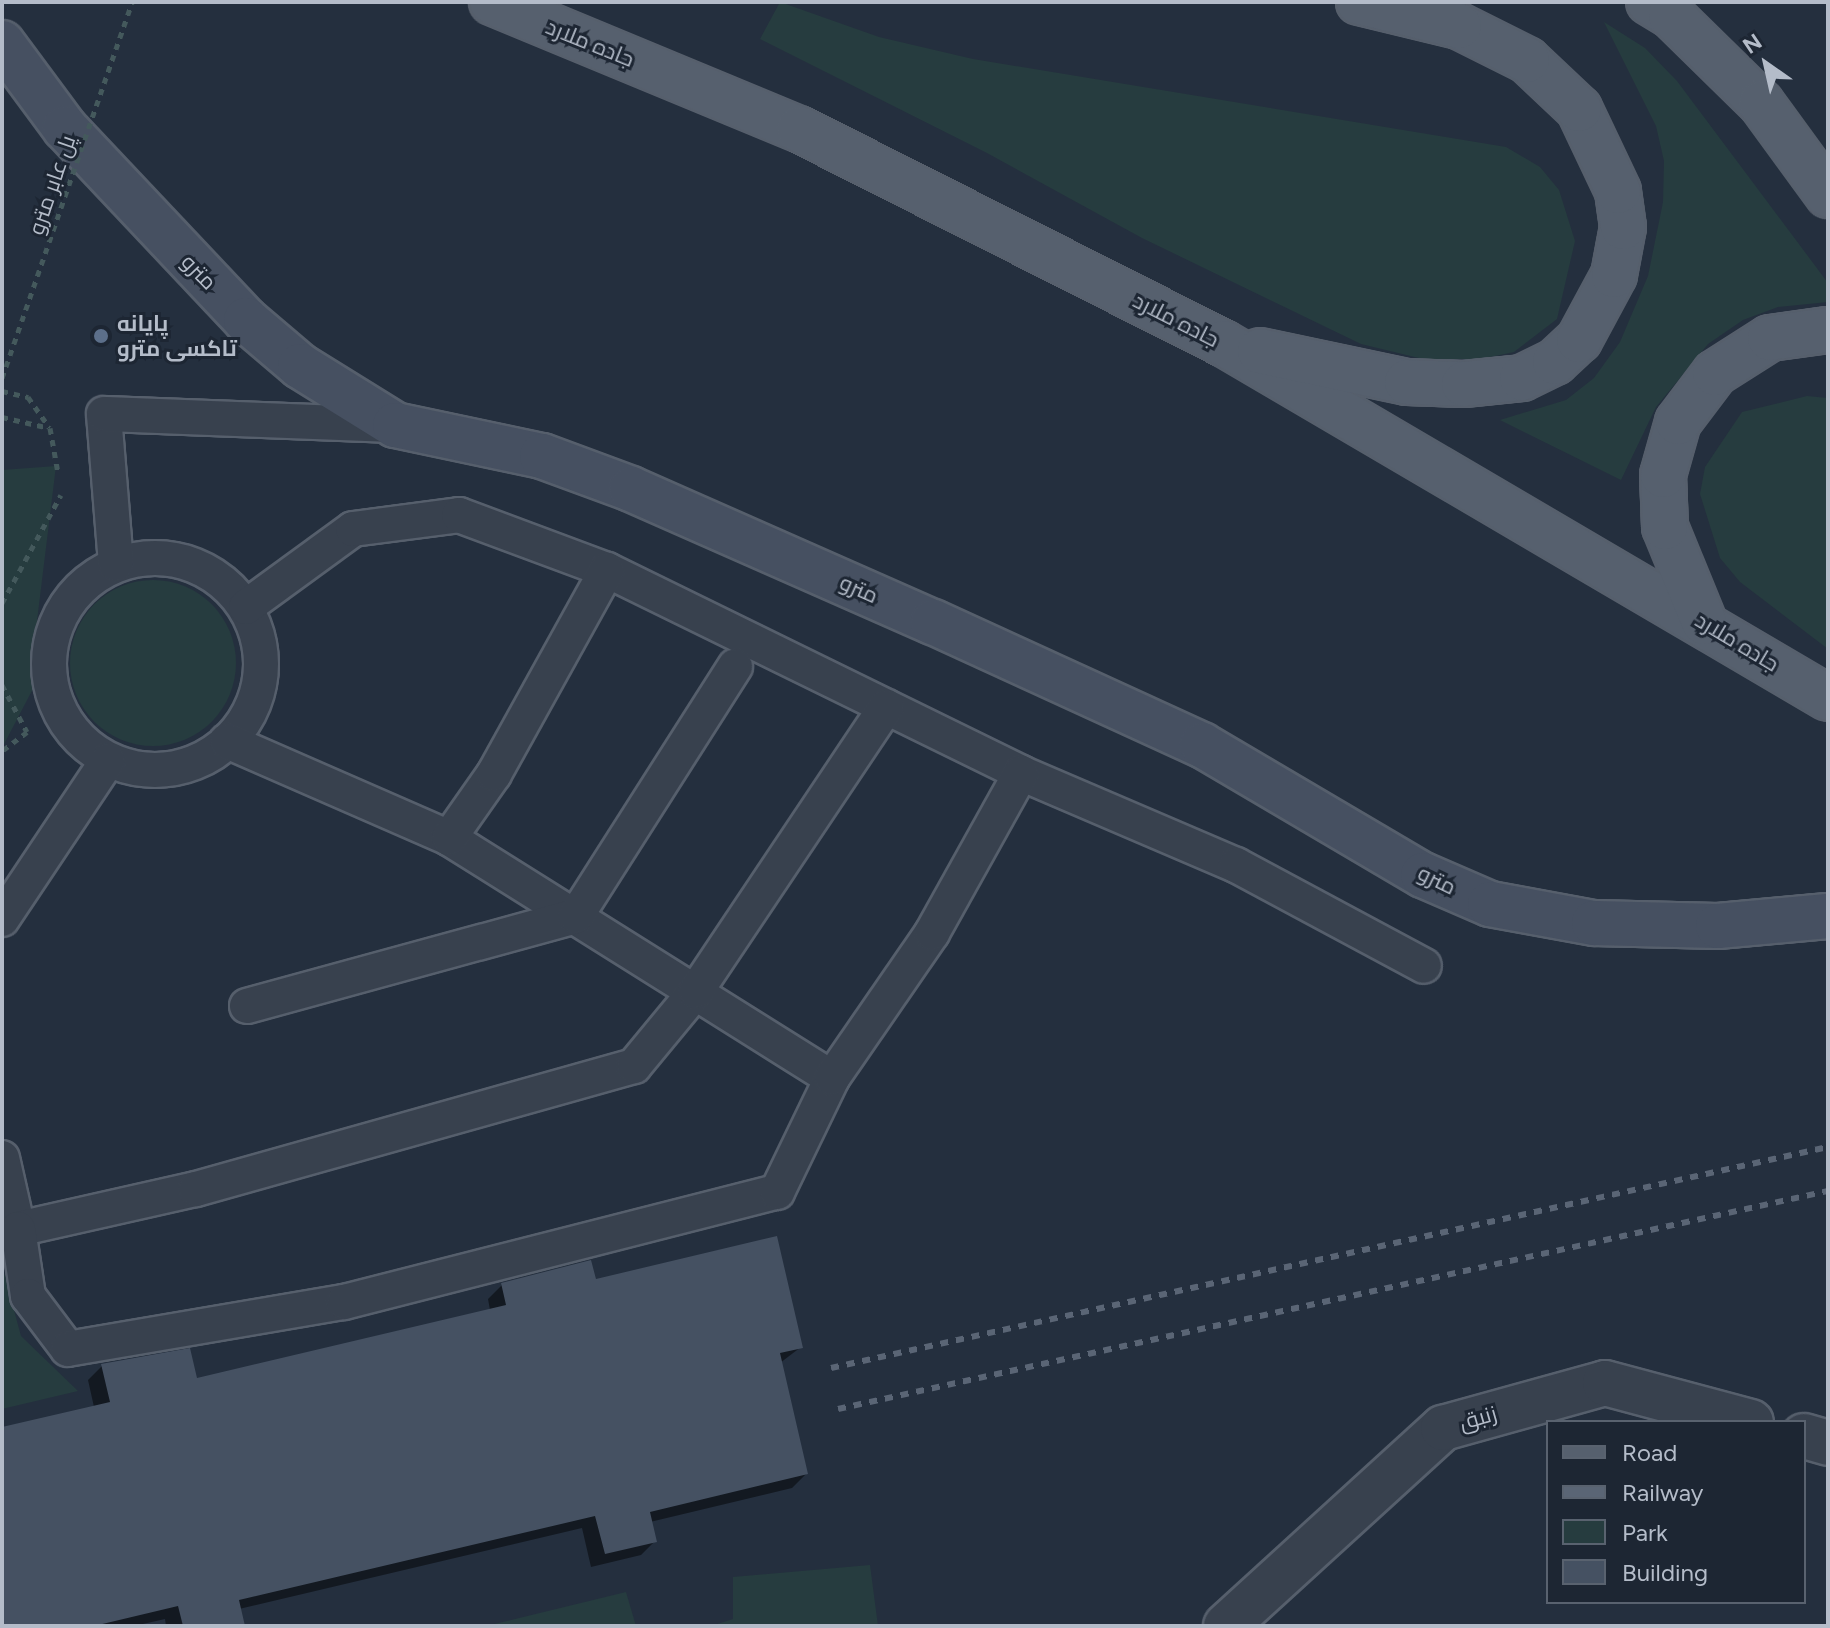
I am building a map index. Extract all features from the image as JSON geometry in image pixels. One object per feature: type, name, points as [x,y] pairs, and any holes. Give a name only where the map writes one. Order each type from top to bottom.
[{"type":"main road","name":"جاده ملارد","points":[[492,2],[799,129],[1223,343],[1704,622],[1828,698]]},
{"type":"main road","points":[[1223,343],[1407,382],[1464,384],[1522,378],[1555,362],[1579,340],[1614,275],[1623,227],[1618,191],[1579,109],[1527,60],[1459,26],[1359,2]]},
{"type":"main road","points":[[1649,2],[1671,15],[1761,103],[1828,195]]},
{"type":"main road","points":[[1704,622],[1665,527],[1663,475],[1678,422],[1715,373],[1770,338],[1828,330]]},
{"type":"street","name":"مترو","points":[[2,43],[65,128],[246,320],[300,366],[395,425],[542,456],[631,489],[919,615],[1202,745],[1423,875],[1490,904],[1594,923],[1718,926],[1828,916]]},
{"type":"street","name":"زنبق","points":[[1226,1626],[1443,1428],[1605,1383],[1744,1420]]},
{"type":"street","points":[[1806,1437],[1828,1443]]},
{"type":"lane","points":[[116,564],[104,414],[395,425]]},
{"type":"lane","points":[[246,607],[353,529],[459,515],[607,570],[1021,773],[1236,865],[1424,966]]},
{"type":"lane","points":[[152,557],[189,563],[221,580],[246,607],[259,640],[260,677],[249,712],[227,741],[200,759],[171,769],[138,769],[108,760],[79,740],[58,711],[49,678],[50,654],[63,609],[86,582],[116,564],[152,557]]},
{"type":"lane","points":[[449,838],[494,774],[607,570]]},
{"type":"lane","points":[[247,1006],[576,916],[735,666]]},
{"type":"lane","points":[[18,1229],[287,1165],[634,1066],[696,991],[886,707]]},
{"type":"lane","points":[[227,741],[449,838],[832,1078]]},
{"type":"lane","points":[[2,919],[108,760]]},
{"type":"lane","points":[[2,1158],[18,1229],[28,1296],[68,1349],[344,1302],[777,1192],[832,1078],[932,933],[1021,773]]},
{"type":"path","name":"پل عابر مترو","points":[[2,378],[132,2]]},
{"type":"path","points":[[2,391],[28,397],[50,428],[62,496],[2,603]]},
{"type":"path","points":[[2,417],[50,428],[104,414]]},
{"type":"path","points":[[2,685],[27,732],[2,751]]},
{"type":"green space","points":[[780,2],[879,37],[973,59],[1506,147],[1540,167],[1559,190],[1575,241],[1557,319],[1514,352],[1481,359],[1423,359],[1361,344],[1142,238],[987,153],[760,39]]},
{"type":"green space","points":[[1604,22],[1645,48],[1677,81],[1828,283],[1828,302],[1778,307],[1743,320],[1708,344],[1656,407],[1621,480],[1500,420],[1566,400],[1594,378],[1620,342],[1648,276],[1663,202],[1664,161],[1656,126]]},
{"type":"green space","points":[[1807,396],[1828,398],[1828,649],[1740,582],[1720,558],[1700,494],[1705,467],[1742,412]]},
{"type":"green space","points":[[56,466],[37,621],[36,683],[2,748],[2,470]]},
{"type":"green space","points":[[153,580],[185,586],[212,604],[230,631],[236,663],[230,695],[212,722],[185,740],[153,746],[121,740],[94,722],[76,695],[70,663],[76,631],[94,604],[121,586]]},
{"type":"green space","points":[[2,1266],[21,1336],[78,1391],[2,1409]]},
{"type":"green space","points":[[870,1565],[878,1626],[711,1626],[733,1619],[733,1577]]},
{"type":"green space","points":[[626,1592],[636,1626],[486,1626]]},
{"type":"building","points":[[777,1236],[803,1348],[780,1353],[808,1474],[650,1512],[657,1542],[605,1554],[595,1516],[239,1600],[245,1626],[183,1626],[178,1606],[94,1626],[2,1626],[2,1427],[110,1402],[101,1364],[190,1348],[197,1378],[506,1305],[501,1283],[591,1260],[596,1279]]},
{"type":"railway","points":[[831,1368],[1828,1147]]},
{"type":"railway","points":[[838,1409],[1828,1191]]},
{"type":"place","name":"پایانه تاکسی مترو","points":[[101,336]]}]
